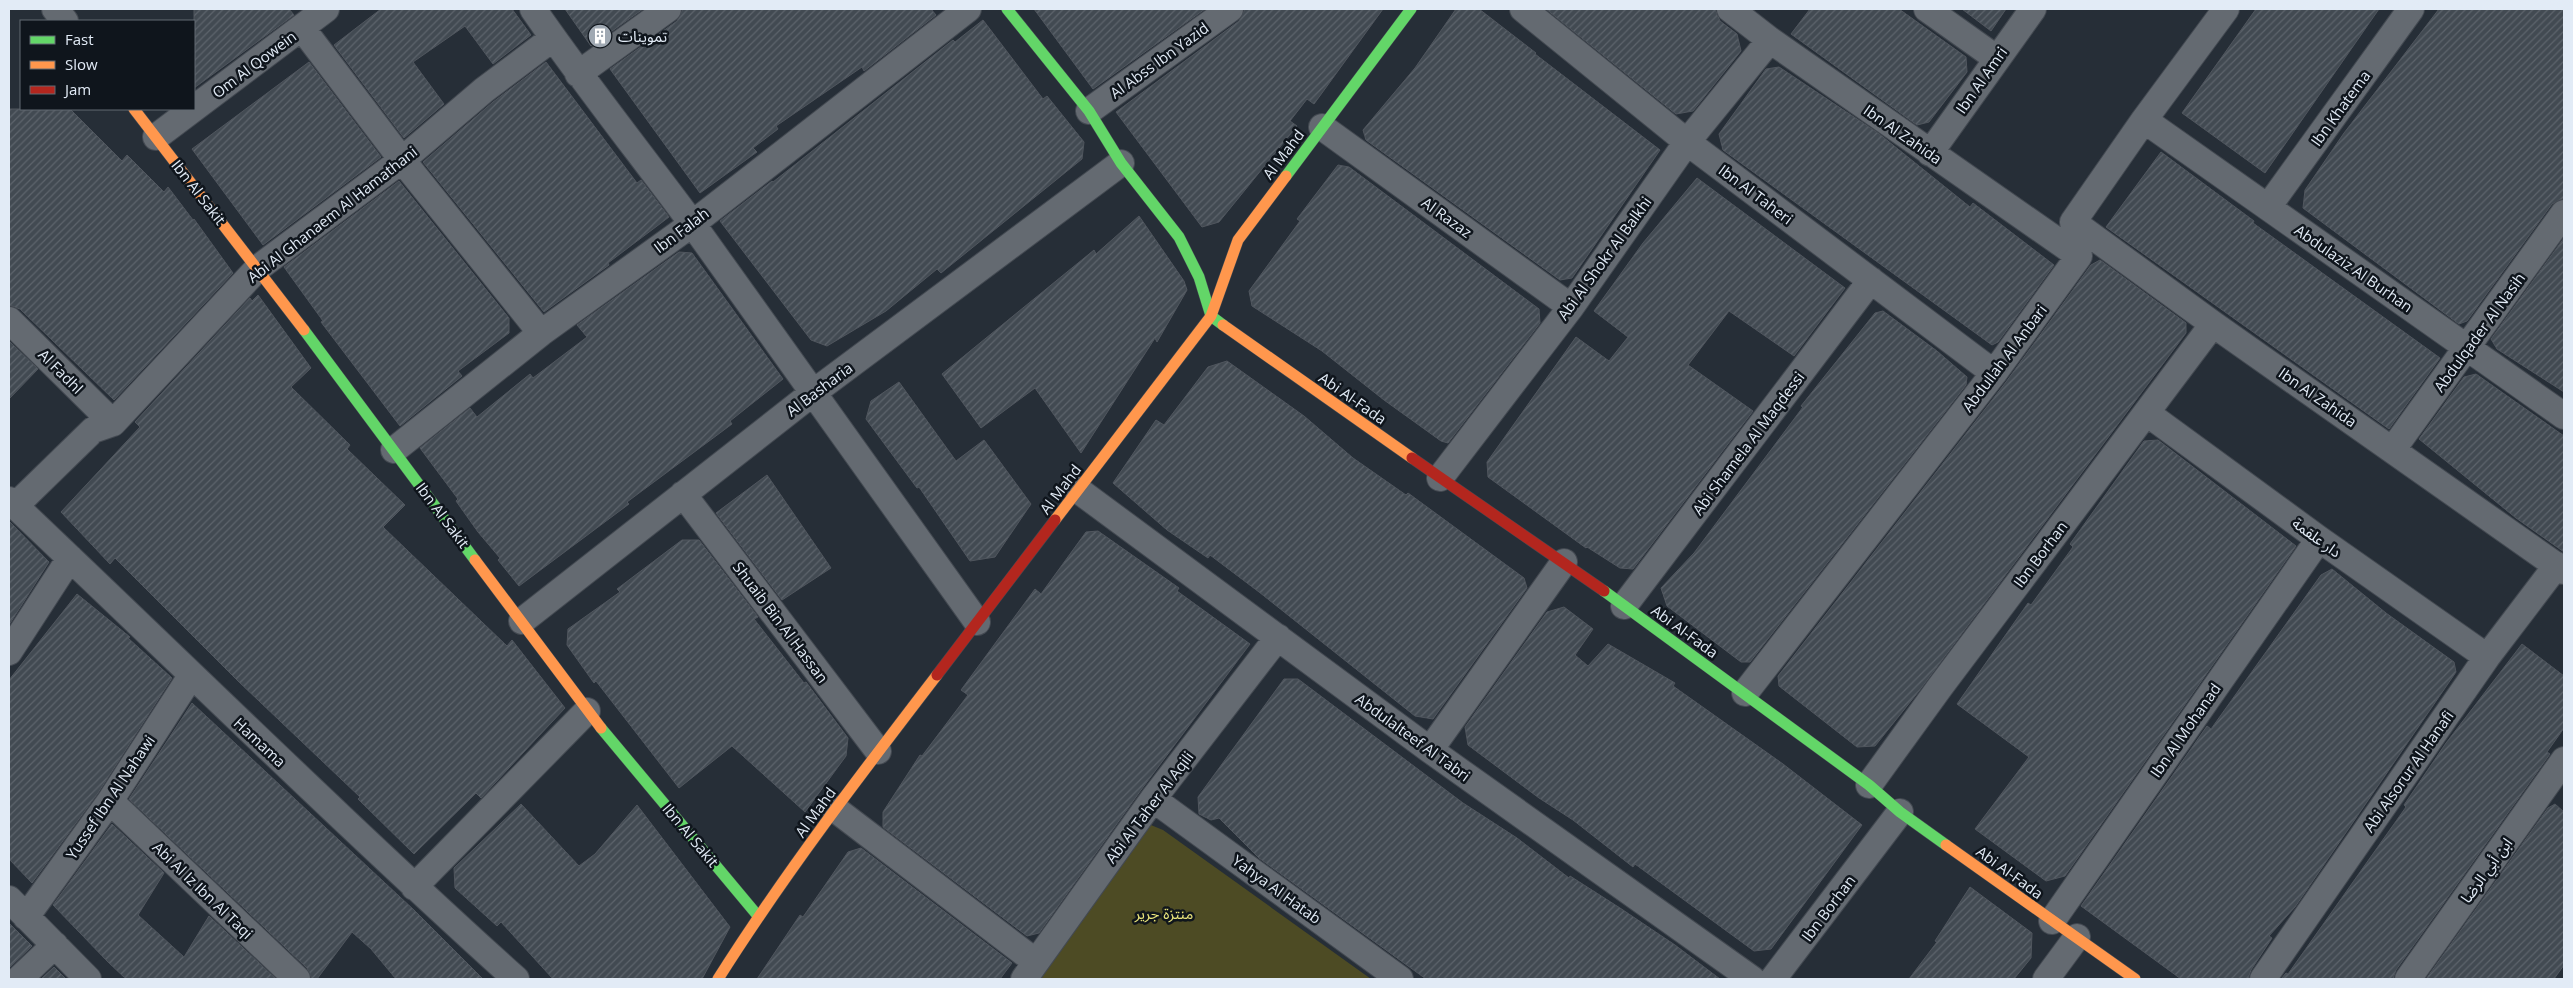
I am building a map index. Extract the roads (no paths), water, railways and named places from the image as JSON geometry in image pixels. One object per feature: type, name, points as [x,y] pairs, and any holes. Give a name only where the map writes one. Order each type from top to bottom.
[{"type":"street","points":[[55,9],[63,20]]},
{"type":"street","name":"Om Al Qowein","points":[[195,108],[326,9]]},
{"type":"street","points":[[533,9],[578,74],[692,224],[814,392],[977,622]]},
{"type":"street","points":[[578,74],[668,9]]},
{"type":"street","name":"Ibn Falah","points":[[394,450],[541,333],[692,224],[968,9]]},
{"type":"street","points":[[1007,9],[1089,111],[1121,163],[1180,237],[1199,277],[1211,316]]},
{"type":"street","name":"Al Abss Ibn Yazid","points":[[1089,111],[1230,9]]},
{"type":"street","name":"Al Mahd","points":[[718,979],[758,916],[878,751],[1211,316],[1238,240],[1411,9]]},
{"type":"street","name":"Ibn Al Taheri","points":[[1523,9],[1687,142],[1994,373]]},
{"type":"street","name":"Ibn Al Zahida","points":[[1730,9],[1770,40],[2078,256]]},
{"type":"street","points":[[1927,9],[1996,58]]},
{"type":"street","name":"Ibn Al Amri","points":[[1930,153],[1996,58],[2033,9]]},
{"type":"street","points":[[2078,256],[2073,222],[2144,120],[2226,9]]},
{"type":"street","name":"Ibn Khatema","points":[[2268,207],[2411,9]]},
{"type":"street","points":[[302,28],[402,160],[541,333]]},
{"type":"street","name":"Abi Al Ghanaem Al Hamathani","points":[[12,503],[93,430],[113,423],[258,268],[402,160],[484,90],[553,38]]},
{"type":"street","name":"Abi Al Shokr Al Balkhi","points":[[1440,478],[1571,306],[1687,142],[1770,40]]},
{"type":"street","name":"Ibn Al Sakit","points":[[135,110],[258,268],[587,711],[758,916]]},
{"type":"street","name":"Om Al Qowein","points":[[156,137],[192,110]]},
{"type":"street","name":"Abdulaziz Al Burhan","points":[[2144,120],[2564,416]]},
{"type":"street","name":"Al Razaz","points":[[1322,127],[1571,306]]},
{"type":"street","name":"Al Basharia","points":[[522,621],[814,392],[1121,163]]},
{"type":"street","name":"Abdulqader Al Nasih","points":[[2393,449],[2564,213]]},
{"type":"street","name":"Ibn Al Zahida","points":[[2073,222],[2213,324],[2561,568]]},
{"type":"street","name":"Abdullah Al Anbari","points":[[1745,693],[1994,373],[2078,256]]},
{"type":"street","name":"Abi Shamela Al Maqdessi","points":[[1624,606],[1871,280]]},
{"type":"street","name":"Abi Al-Fada","points":[[1211,316],[1440,478],[1564,562],[1869,785],[1900,812],[2135,979]]},
{"type":"street","name":"Al Fadhl","points":[[9,320],[113,423]]},
{"type":"street","name":"Ibn Borhan","points":[[1869,785],[1951,672],[2148,414],[2213,324]]},
{"type":"street","name":"دار علقمة","points":[[2148,414],[2319,539],[2487,657]]},
{"type":"street","name":"Abdulalteef Al Tabri","points":[[1078,490],[1430,750],[1752,979]]},
{"type":"street","name":"Shuaib Bin Al Hassan","points":[[683,494],[878,751]]},
{"type":"street","name":"Hamama","points":[[12,503],[414,887],[516,979]]},
{"type":"street","name":"Ibn Al Mohanad","points":[[2052,921],[2319,539]]},
{"type":"street","points":[[9,652],[70,558]]},
{"type":"street","points":[[1430,750],[1564,562]]},
{"type":"street","name":"Abi Alsorur Al Hanafi","points":[[2263,979],[2487,657],[2561,568]]},
{"type":"street","name":"Abi Al Taher Al Aqili","points":[[1030,971],[1153,798],[1278,637]]},
{"type":"street","name":"Yussef Ibn Al Nahawi","points":[[18,908],[110,800],[191,676]]},
{"type":"street","points":[[414,887],[587,711]]},
{"type":"street","name":"ابن أبي الرضا","points":[[2408,979],[2560,774]]},
{"type":"street","name":"Yahya Al Hatab","points":[[1153,798],[1400,979]]},
{"type":"street","name":"Abi Al Iz Ibn Al Taqi","points":[[110,800],[297,979]]},
{"type":"street","points":[[835,810],[1030,971]]},
{"type":"street","name":"Ibn Borhan","points":[[1773,979],[1900,812]]},
{"type":"street","points":[[18,908],[88,979]]},
{"type":"street","points":[[2046,979],[2077,937]]},
{"type":"street","points":[[19,979],[55,945]]},
{"type":"place","name":"تموينات","points":[[600,36]]},
{"type":"park label","name":"منتزة جرير","points":[[1164,913]]}]
